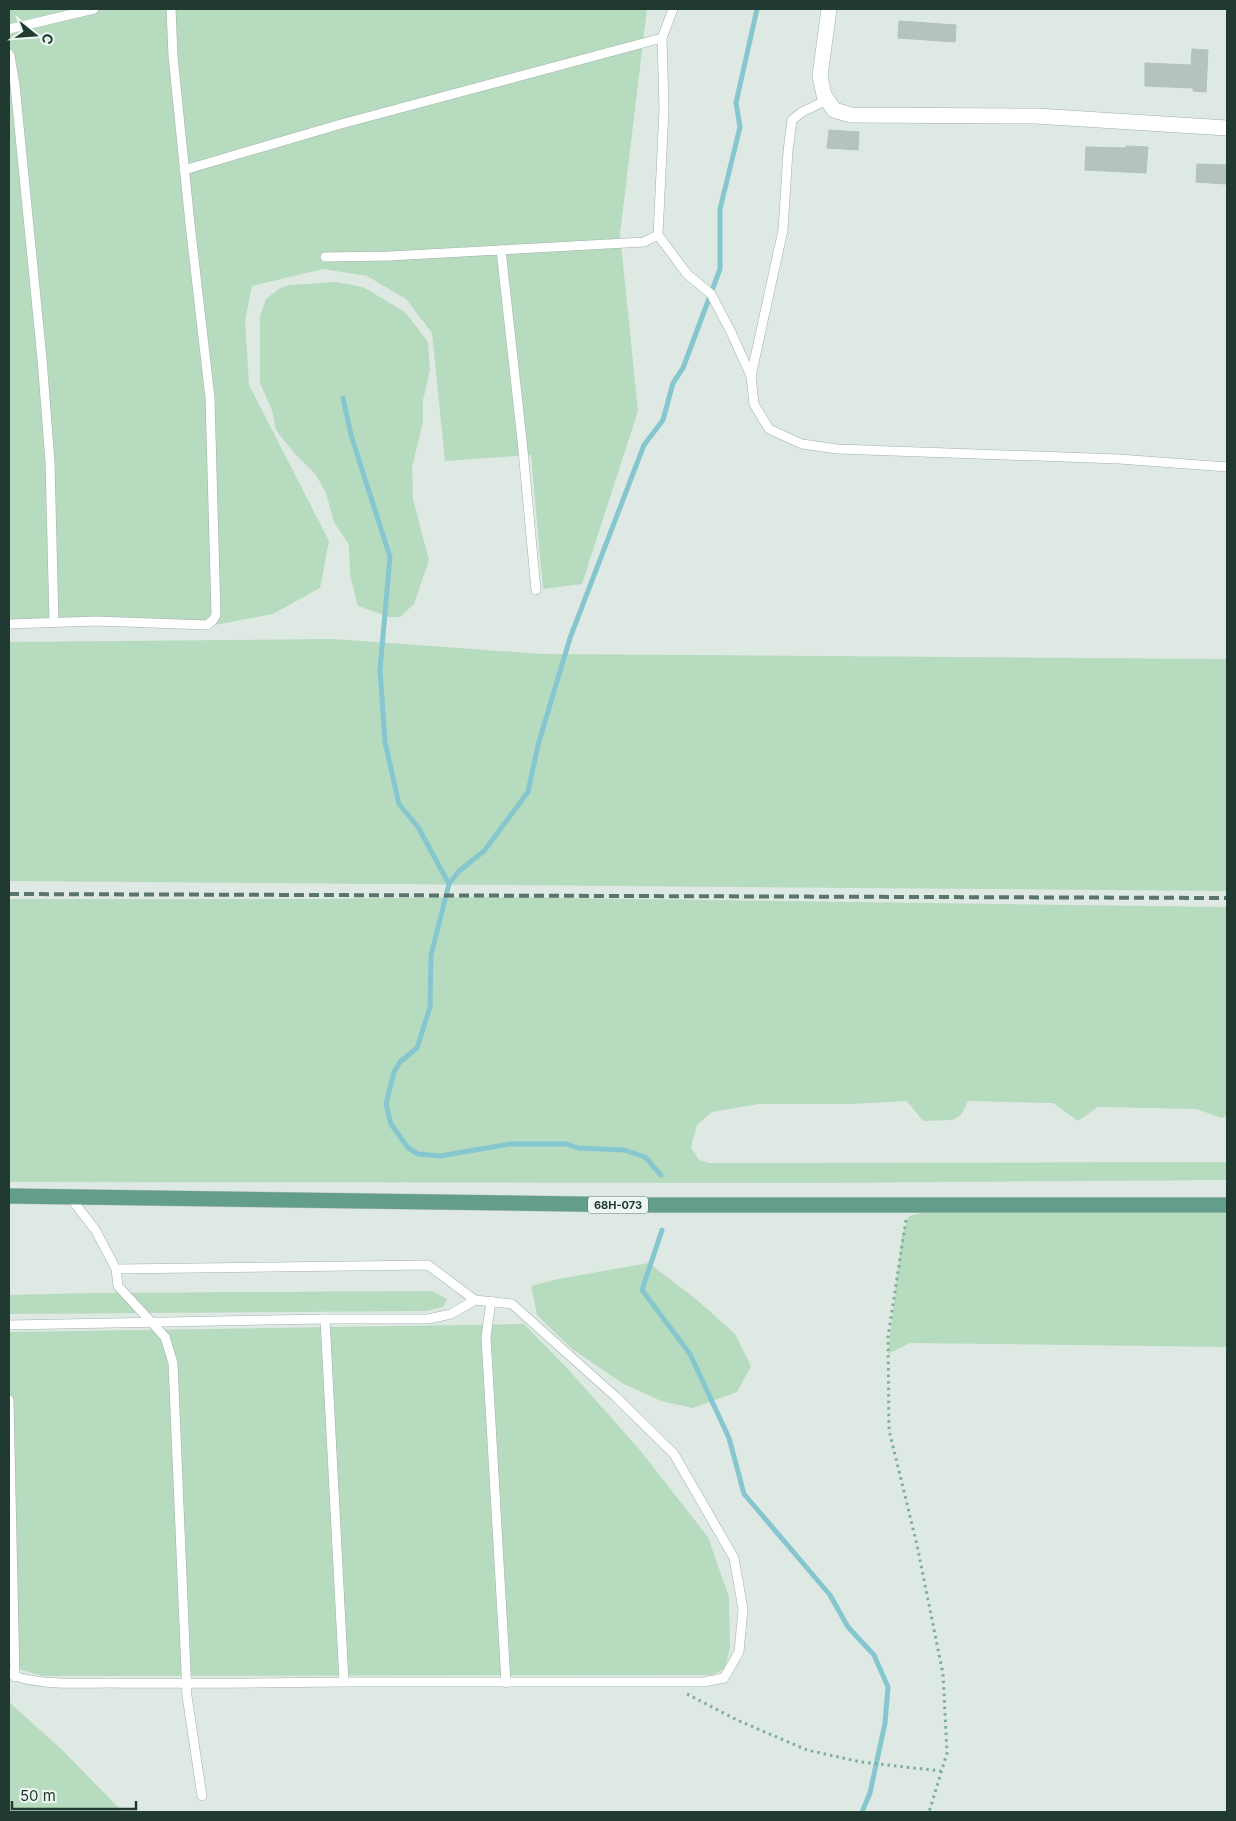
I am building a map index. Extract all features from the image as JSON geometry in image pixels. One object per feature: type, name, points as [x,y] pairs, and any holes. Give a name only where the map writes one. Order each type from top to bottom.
[{"type":"main road","name":"68Н-073","points":[[9,1196],[643,1206],[1227,1205]]},
{"type":"street","points":[[829,9],[820,76],[824,95],[834,110],[852,115],[1036,116],[1227,128]]},
{"type":"lane","points":[[9,30],[94,9]]},
{"type":"lane","points":[[9,624],[96,621],[207,625],[214,620],[216,615],[210,398],[184,170],[173,56],[171,9]]},
{"type":"lane","points":[[673,9],[662,38],[664,109],[658,235],[686,274],[711,294],[751,376],[754,404],[769,428],[802,444],[837,449],[1119,459],[1227,467]]},
{"type":"lane","points":[[184,170],[341,124],[662,38]]},
{"type":"lane","points":[[9,54],[14,85],[42,359],[50,462],[54,622]]},
{"type":"lane","points":[[751,376],[783,230],[792,120],[802,112],[827,100]]},
{"type":"lane","points":[[325,257],[390,256],[644,242],[658,235]]},
{"type":"lane","points":[[501,250],[536,590]]},
{"type":"lane","points":[[70,1196],[96,1230],[116,1269],[118,1286],[165,1337],[173,1363],[186,1684],[202,1796]]},
{"type":"lane","points":[[9,1400],[12,1675],[55,1683],[186,1684],[344,1682],[664,1683],[704,1682],[724,1678],[739,1652],[743,1609],[734,1558],[674,1454],[616,1397],[512,1304],[475,1300],[428,1265],[116,1269]]},
{"type":"lane","points":[[9,1325],[428,1319],[451,1314],[475,1300]]},
{"type":"lane","points":[[490,1301],[486,1337],[506,1683]]},
{"type":"lane","points":[[325,1319],[344,1682]]},
{"type":"path","points":[[908,1205],[888,1337],[889,1430],[917,1545],[943,1674],[947,1753],[930,1809],[927,1812]]},
{"type":"path","points":[[664,1683],[737,1720],[807,1750],[861,1762],[941,1772]]},
{"type":"green space","points":[[9,9],[647,9],[620,234],[638,411],[582,584],[543,589],[531,455],[445,461],[432,333],[406,299],[367,276],[323,269],[252,286],[245,321],[249,385],[329,541],[320,588],[273,614],[209,626],[9,623]]},
{"type":"green space","points":[[336,282],[363,287],[405,312],[428,342],[430,370],[423,400],[423,422],[412,467],[413,499],[429,560],[414,604],[400,617],[389,617],[358,606],[350,575],[349,545],[334,522],[326,493],[316,475],[294,453],[276,430],[272,410],[260,383],[260,316],[266,299],[280,288],[290,285]]},
{"type":"green space","points":[[334,639],[542,654],[1227,659],[1227,891],[9,881],[9,642]]},
{"type":"green space","points":[[481,897],[1227,907],[1227,1116],[1221,1118],[1197,1109],[1098,1107],[1078,1121],[1053,1103],[968,1101],[961,1115],[952,1120],[923,1121],[907,1101],[851,1104],[758,1104],[712,1112],[697,1125],[691,1147],[699,1160],[709,1163],[1227,1162],[1227,1180],[813,1183],[9,1182],[9,899]]},
{"type":"green space","points":[[921,1213],[1227,1213],[1227,1347],[910,1343],[888,1354],[902,1235],[909,1216]]},
{"type":"green space","points":[[649,1263],[697,1300],[735,1334],[751,1366],[737,1392],[693,1408],[661,1401],[622,1383],[572,1349],[537,1315],[531,1286],[558,1279]]},
{"type":"green space","points":[[432,1291],[447,1299],[443,1307],[426,1311],[9,1314],[9,1295]]},
{"type":"green space","points":[[524,1324],[568,1369],[639,1449],[708,1537],[729,1597],[730,1648],[725,1669],[712,1675],[42,1676],[9,1666],[9,1332]]},
{"type":"green space","points":[[9,1702],[61,1749],[123,1812],[9,1812]]},
{"type":"building","points":[[899,21],[956,25],[955,42],[898,38]]},
{"type":"building","points":[[1192,49],[1208,50],[1206,92],[1193,91],[1193,88],[1145,86],[1145,63],[1191,65]]},
{"type":"building","points":[[829,130],[859,132],[858,150],[827,148]]},
{"type":"building","points":[[1126,146],[1148,147],[1146,173],[1085,170],[1086,147],[1126,148]]},
{"type":"building","points":[[1197,164],[1227,165],[1226,184],[1196,182]]},
{"type":"waterway","points":[[661,1175],[645,1157],[624,1150],[578,1148],[567,1144],[510,1144],[440,1156],[418,1154],[408,1148],[391,1124],[386,1104],[394,1072],[400,1062],[417,1048],[430,1007],[431,955],[449,884],[458,872],[484,851],[528,792],[538,745],[570,638],[644,445],[663,420],[673,383],[683,368],[720,269],[720,209],[740,127],[736,103],[757,9]]},
{"type":"waterway","points":[[343,398],[351,435],[390,557],[380,670],[385,742],[399,804],[418,827],[449,884]]},
{"type":"waterway","points":[[662,1230],[642,1290],[690,1354],[729,1438],[744,1494],[830,1595],[848,1627],[874,1655],[888,1687],[885,1723],[870,1793],[862,1812]]},
{"type":"railway","points":[[9,894],[1227,898]]}]
